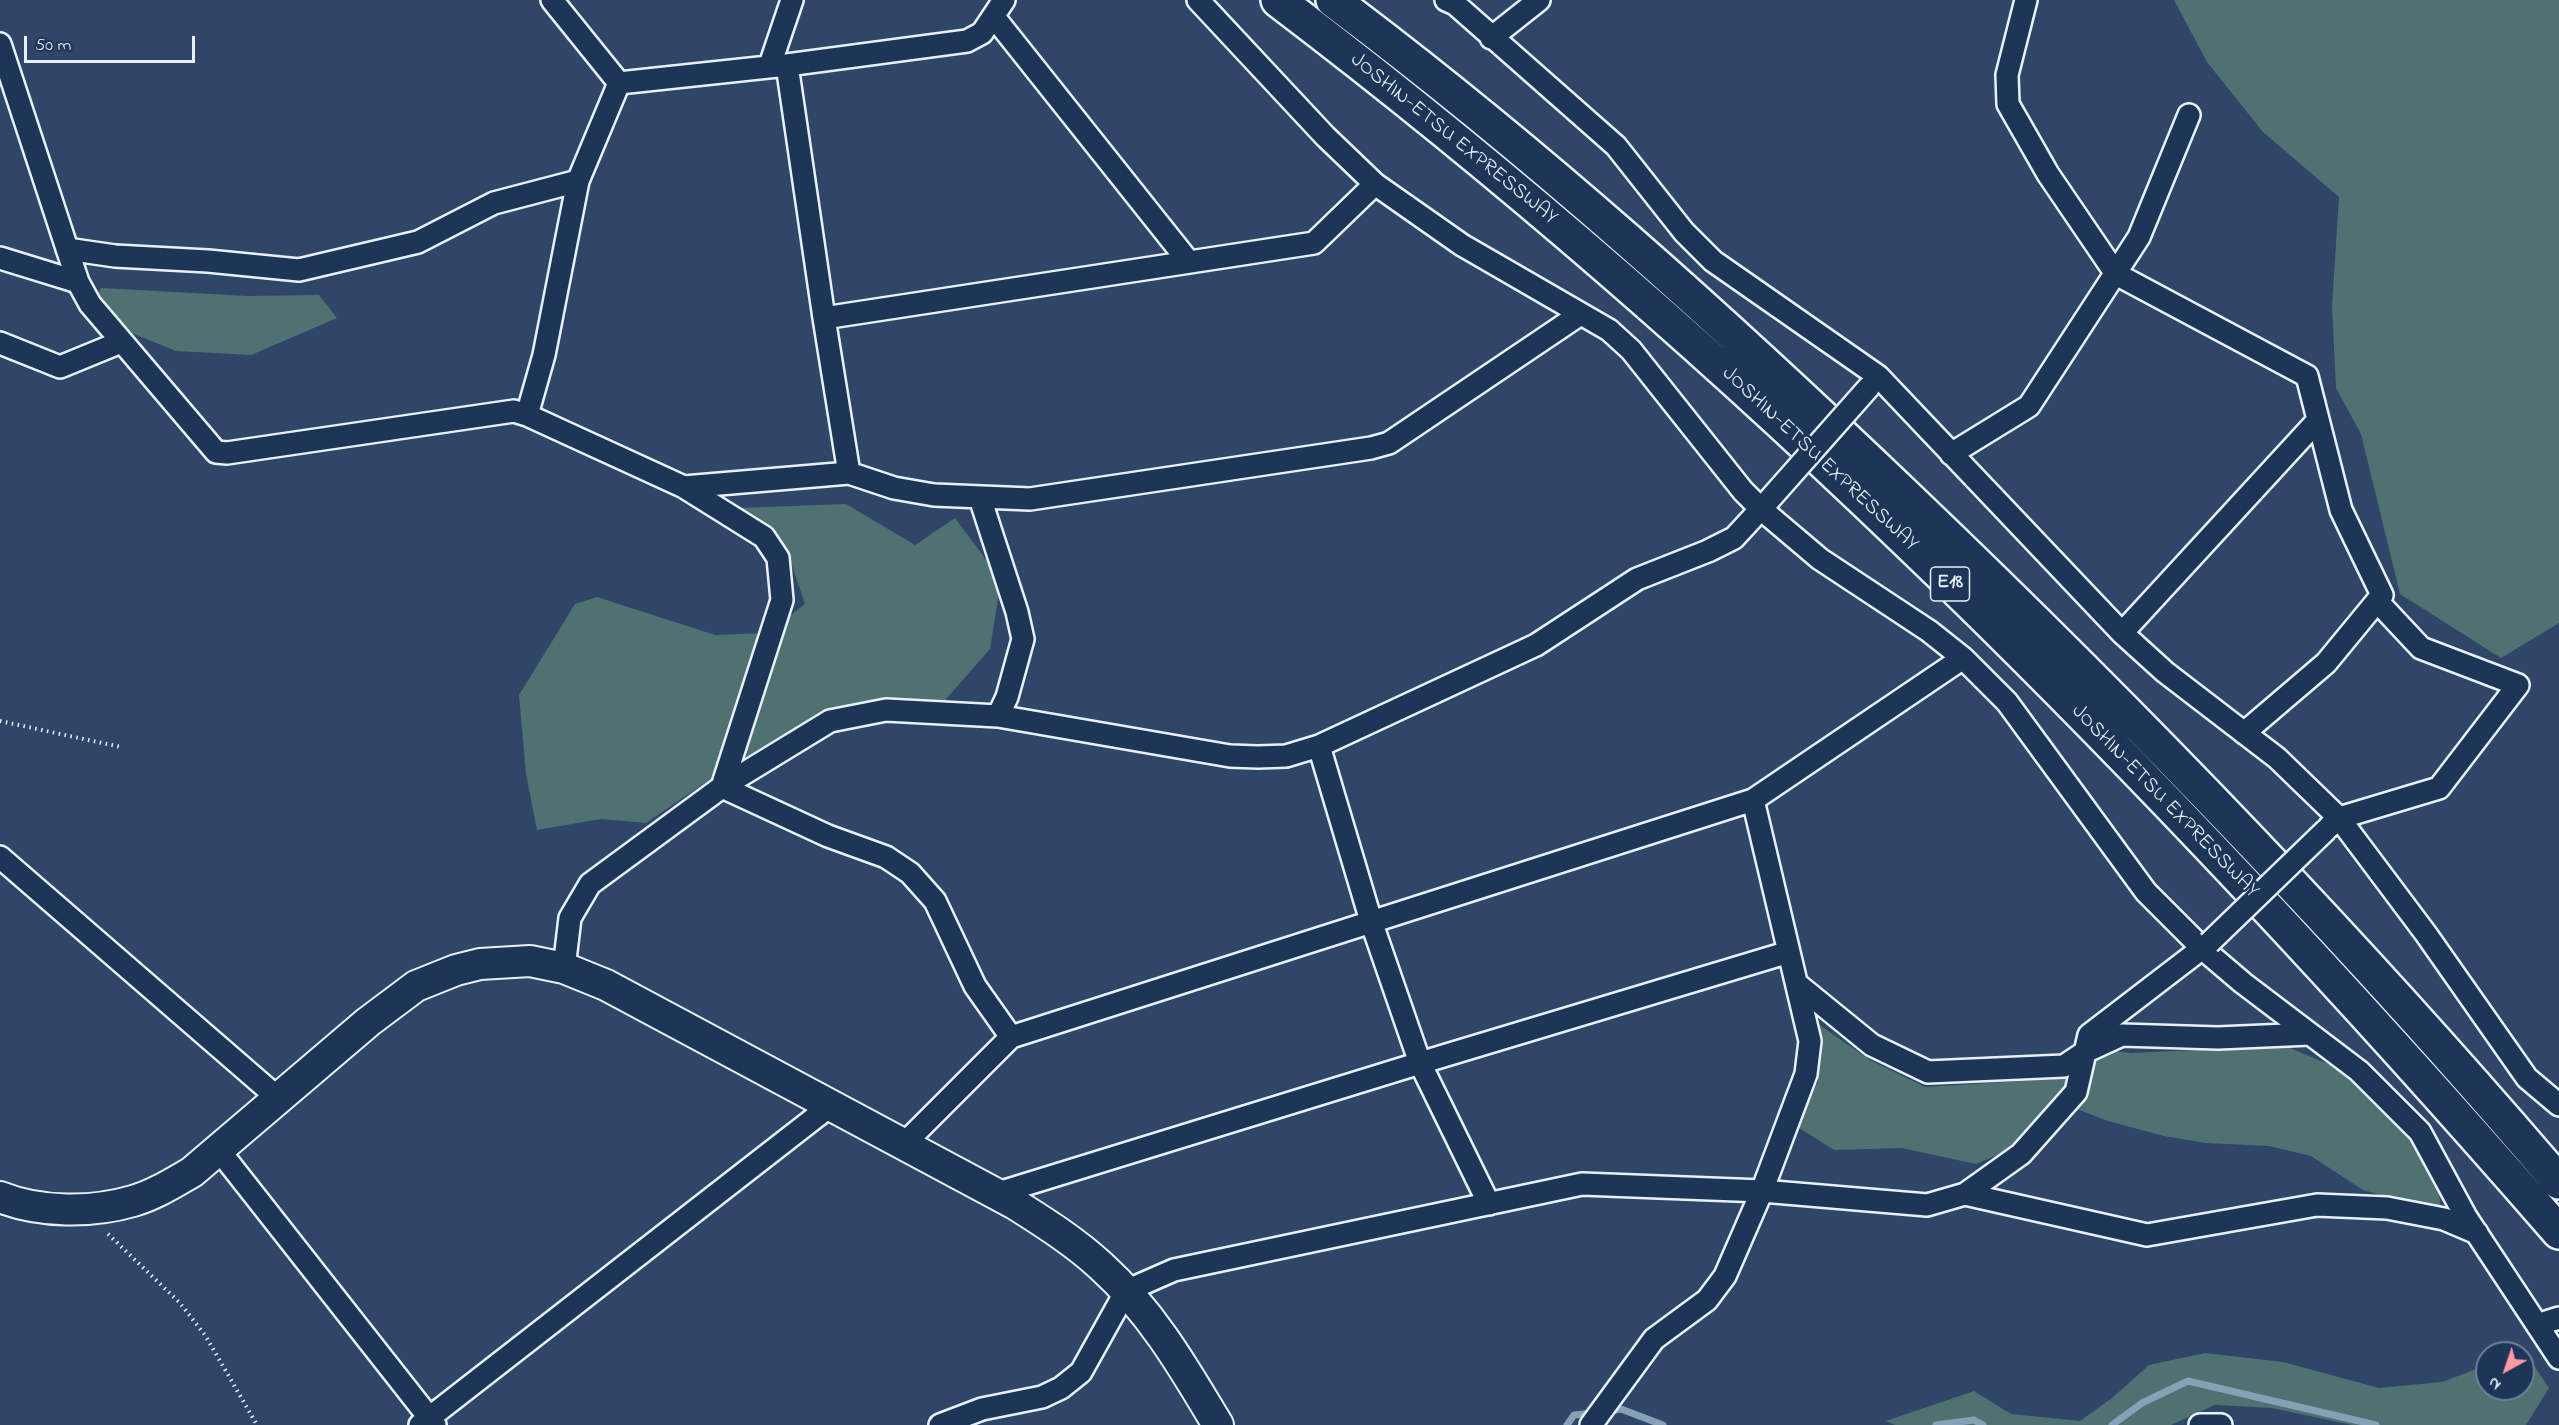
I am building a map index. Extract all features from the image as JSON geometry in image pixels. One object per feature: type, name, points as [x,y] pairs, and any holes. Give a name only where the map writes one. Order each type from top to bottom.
[{"type":"highway","name":"JOSHIN-ETSU EXPRESSWAY","points":[[1278,0],[1427,117],[1552,220],[1736,382],[1916,550],[2126,760],[2225,864],[2421,1077],[2559,1232]]},
{"type":"highway","name":"JOSHIN-ETSU EXPRESSWAY","points":[[1333,0],[1457,97],[1658,268],[1829,423],[2044,629],[2249,839],[2444,1050],[2559,1182]]},
{"type":"street","points":[[552,0],[619,83]]},
{"type":"street","points":[[792,0],[779,65],[849,473]]},
{"type":"street","points":[[1198,0],[1325,136],[1375,184],[1462,246],[1579,315],[1609,330],[1631,350],[1743,491],[1765,505],[1820,559],[1929,631],[1963,658],[2007,702],[2146,892],[2310,1034],[2359,1071],[2420,1132],[2477,1233],[2559,1358]]},
{"type":"street","points":[[1446,0],[1455,4],[1616,146],[1684,232],[1713,261],[1873,382],[1952,454],[2122,633],[2165,672],[2277,758],[2426,934],[2527,1078],[2559,1105]]},
{"type":"street","points":[[1491,38],[1539,0]]},
{"type":"street","points":[[2026,0],[2007,75],[2008,104],[2048,174],[2116,274],[2307,376],[2341,510],[2382,595],[2325,663],[2244,733]]},
{"type":"street","points":[[619,83],[967,41],[982,33],[999,8],[1189,262]]},
{"type":"street","points":[[0,44],[78,282],[90,304],[216,452],[226,453],[514,411],[684,487],[764,537],[778,558],[782,600],[722,787]]},
{"type":"street","points":[[527,415],[544,355],[578,181],[619,83]]},
{"type":"street","points":[[1952,454],[2029,406],[2139,237],[2189,115]]},
{"type":"street","points":[[67,249],[115,256],[208,261],[299,270],[418,242],[494,203],[578,181]]},
{"type":"street","points":[[824,318],[1314,243],[1375,184]]},
{"type":"street","points":[[0,258],[78,282]]},
{"type":"street","points":[[684,487],[849,473],[894,488],[934,495],[1030,499],[1371,448],[1389,442],[1579,315]]},
{"type":"street","points":[[0,343],[60,367],[121,342]]},
{"type":"street","points":[[564,968],[570,918],[590,884],[722,787],[830,721],[886,710],[998,716],[1230,756],[1286,756],[1319,746],[1536,645],[1637,579],[1708,551],[1734,538],[1873,382]]},
{"type":"street","points":[[2122,633],[2318,420]]},
{"type":"street","points":[[980,498],[1017,612],[1023,639],[1007,697],[998,716]]},
{"type":"street","points":[[940,1425],[982,1409],[1042,1397],[1060,1388],[1081,1372],[1126,1291],[1174,1270],[1582,1184],[1762,1191],[1927,1205],[1965,1194],[2021,1154],[2076,1092],[2088,1035],[2206,946],[2332,824],[2439,788],[2518,684],[2421,648],[2377,602]]},
{"type":"street","points":[[903,1145],[1011,1037],[1753,800],[1963,658]]},
{"type":"street","points":[[1319,746],[1371,921],[1420,1063],[1489,1204]]},
{"type":"street","points":[[722,787],[828,836],[885,857],[910,873],[935,901],[975,986],[1011,1037]]},
{"type":"street","points":[[1592,1425],[1654,1339],[1707,1300],[1725,1276],[1762,1191],[1806,1074],[1810,1041],[1753,800]]},
{"type":"street","points":[[0,857],[278,1098]]},
{"type":"street","points":[[995,1194],[1789,952]]},
{"type":"street","points":[[0,1197],[45,1208],[105,1207],[134,1201],[165,1188],[192,1172],[368,1022],[416,986],[456,970],[480,964],[530,960],[564,968],[606,985],[1015,1204],[1070,1240],[1101,1265],[1126,1291],[1170,1346],[1218,1425]]},
{"type":"street","points":[[1797,984],[1872,1045],[1928,1072],[2064,1065],[2085,1052],[2122,1035],[2218,1038],[2310,1034]]},
{"type":"street","points":[[218,1149],[428,1423],[830,1106]]},
{"type":"street","points":[[1965,1194],[2147,1235],[2317,1205],[2387,1208],[2444,1219],[2477,1233]]},
{"type":"street","points":[[2537,1325],[2559,1318]]},
{"type":"street","points":[[2200,1425],[2221,1425]]},
{"type":"path","points":[[0,721],[121,747]]},
{"type":"path","points":[[82,1208],[179,1302],[205,1335],[257,1425]]},
{"type":"green space","points":[[2174,0],[2559,0],[2559,623],[2501,658],[2400,594],[2361,434],[2336,388],[2332,306],[2339,197],[2263,132],[2207,62]]},
{"type":"green space","points":[[101,288],[247,296],[319,295],[337,318],[251,355],[176,351],[134,334],[96,298]]},
{"type":"green space","points":[[846,504],[915,545],[955,518],[1001,580],[990,649],[940,706],[894,698],[820,714],[725,769],[646,823],[601,819],[537,830],[526,774],[519,695],[575,604],[597,597],[715,635],[768,633],[805,604],[787,551],[739,508]]},
{"type":"green space","points":[[1818,1024],[1870,1060],[1925,1087],[2070,1078],[2105,1050],[2132,1053],[2285,1046],[2338,1068],[2411,1132],[2438,1183],[2441,1211],[2363,1190],[2311,1156],[2269,1146],[2206,1143],[2164,1136],[2108,1121],[2069,1106],[2028,1142],[1976,1164],[1902,1148],[1834,1150],[1796,1126],[1818,1082]]},
{"type":"green space","points":[[2205,1353],[2283,1362],[2379,1388],[2442,1382],[2475,1370],[2475,1401],[2535,1401],[2535,1367],[2549,1388],[2526,1425],[2352,1425],[2272,1408],[2215,1405],[2171,1425],[1895,1425],[1886,1421],[1974,1391],[2011,1414],[2080,1421],[2112,1398],[2149,1365]]},
{"type":"waterway","points":[[2112,1425],[2142,1403],[2188,1381],[2376,1425]]},
{"type":"waterway","points":[[1608,1411],[1621,1409],[1663,1425]]},
{"type":"waterway","points":[[1567,1425],[1574,1415],[1594,1413]]},
{"type":"waterway","points":[[1936,1425],[1974,1420],[1983,1425]]}]
